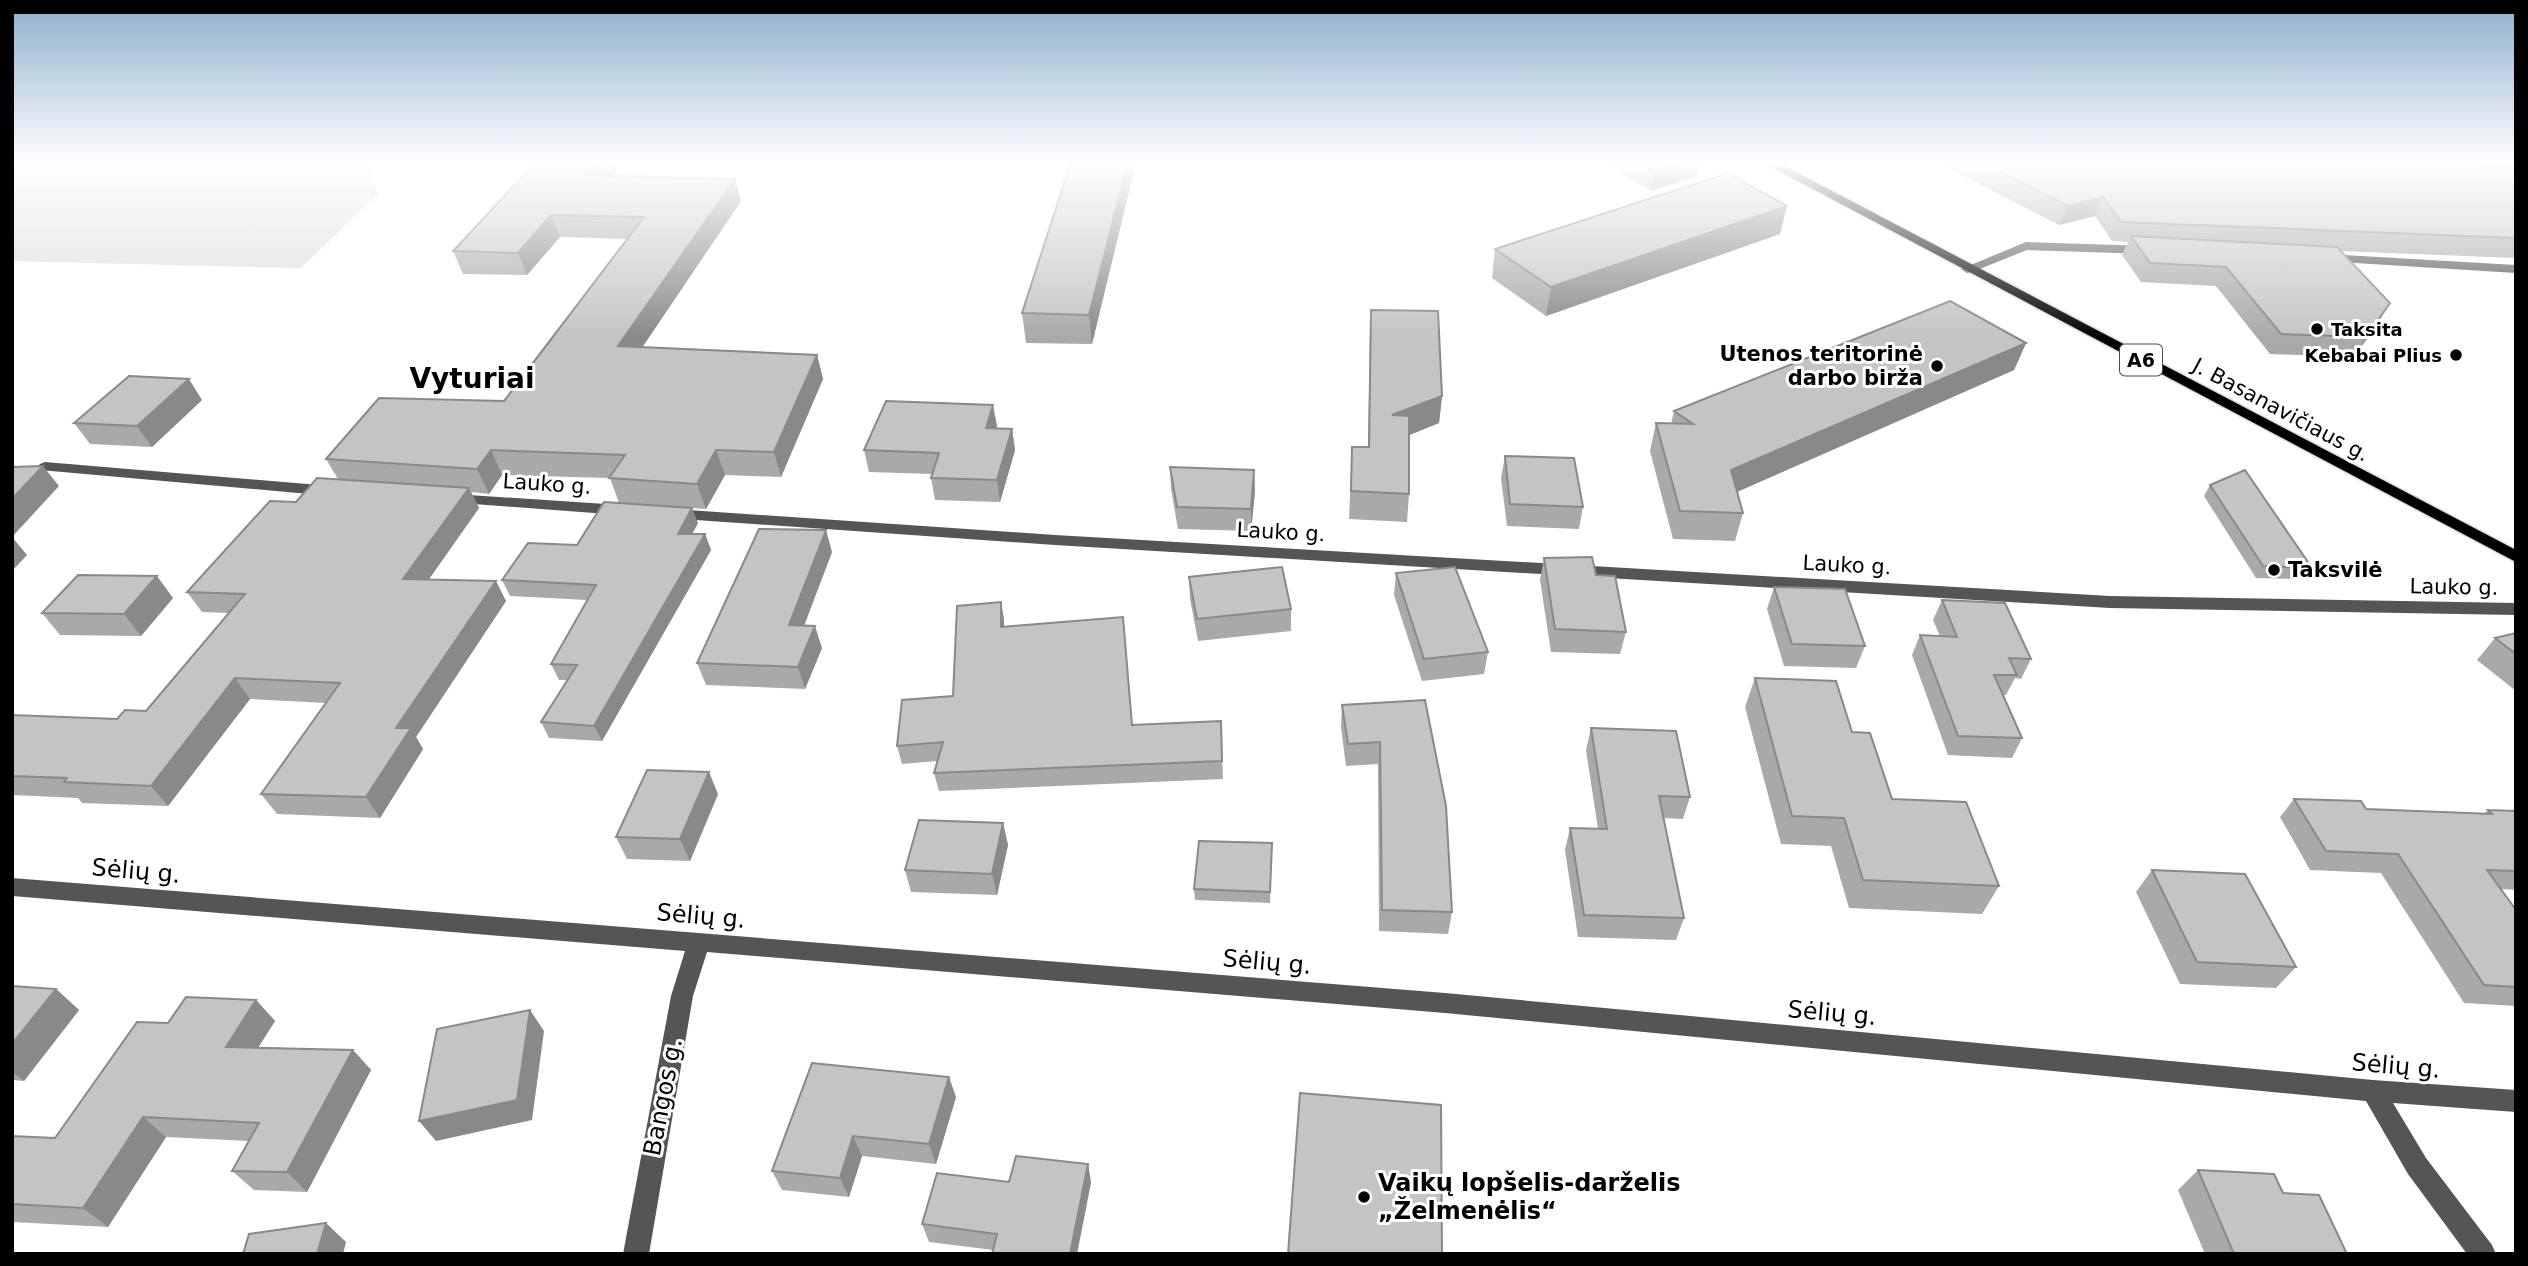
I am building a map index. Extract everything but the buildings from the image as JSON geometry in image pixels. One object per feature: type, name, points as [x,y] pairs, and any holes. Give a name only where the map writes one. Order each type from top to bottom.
[{"type":"main road","name":"J. Basanavičiaus g.","points":[[1878,221],[2516,557]]},
{"type":"street","points":[[1968,269],[2026,246],[2164,251]]},
{"type":"street","points":[[2316,258],[2516,269]]},
{"type":"street","points":[[45,467],[345,492]]},
{"type":"street","name":"Lauko g.","points":[[443,498],[1055,540],[2110,602],[2516,609]]},
{"type":"street","name":"Sėlių g.","points":[[12,887],[1445,1003],[2372,1091],[2516,1101]]},
{"type":"street","name":"Bangos g.","points":[[636,1254],[682,996],[699,942]]},
{"type":"street","points":[[2372,1091],[2417,1166],[2483,1254]]},
{"type":"shaded area","points":[[12,221],[350,221],[301,268],[12,261]]},
{"type":"place","name":"Taksita","points":[[2317,329]]},
{"type":"place","name":"Kebabai Plius","points":[[2456,355]]},
{"type":"place","name":"Utenos teritorinė darbo birža","points":[[1937,366]]},
{"type":"place","name":"Taksvilė","points":[[2274,570]]},
{"type":"place","name":"Vaikų lopšelis-darželis „Želmenėlis“","points":[[1364,1197]]},
{"type":"district","name":"Vyturiai","points":[[472,378]]}]
